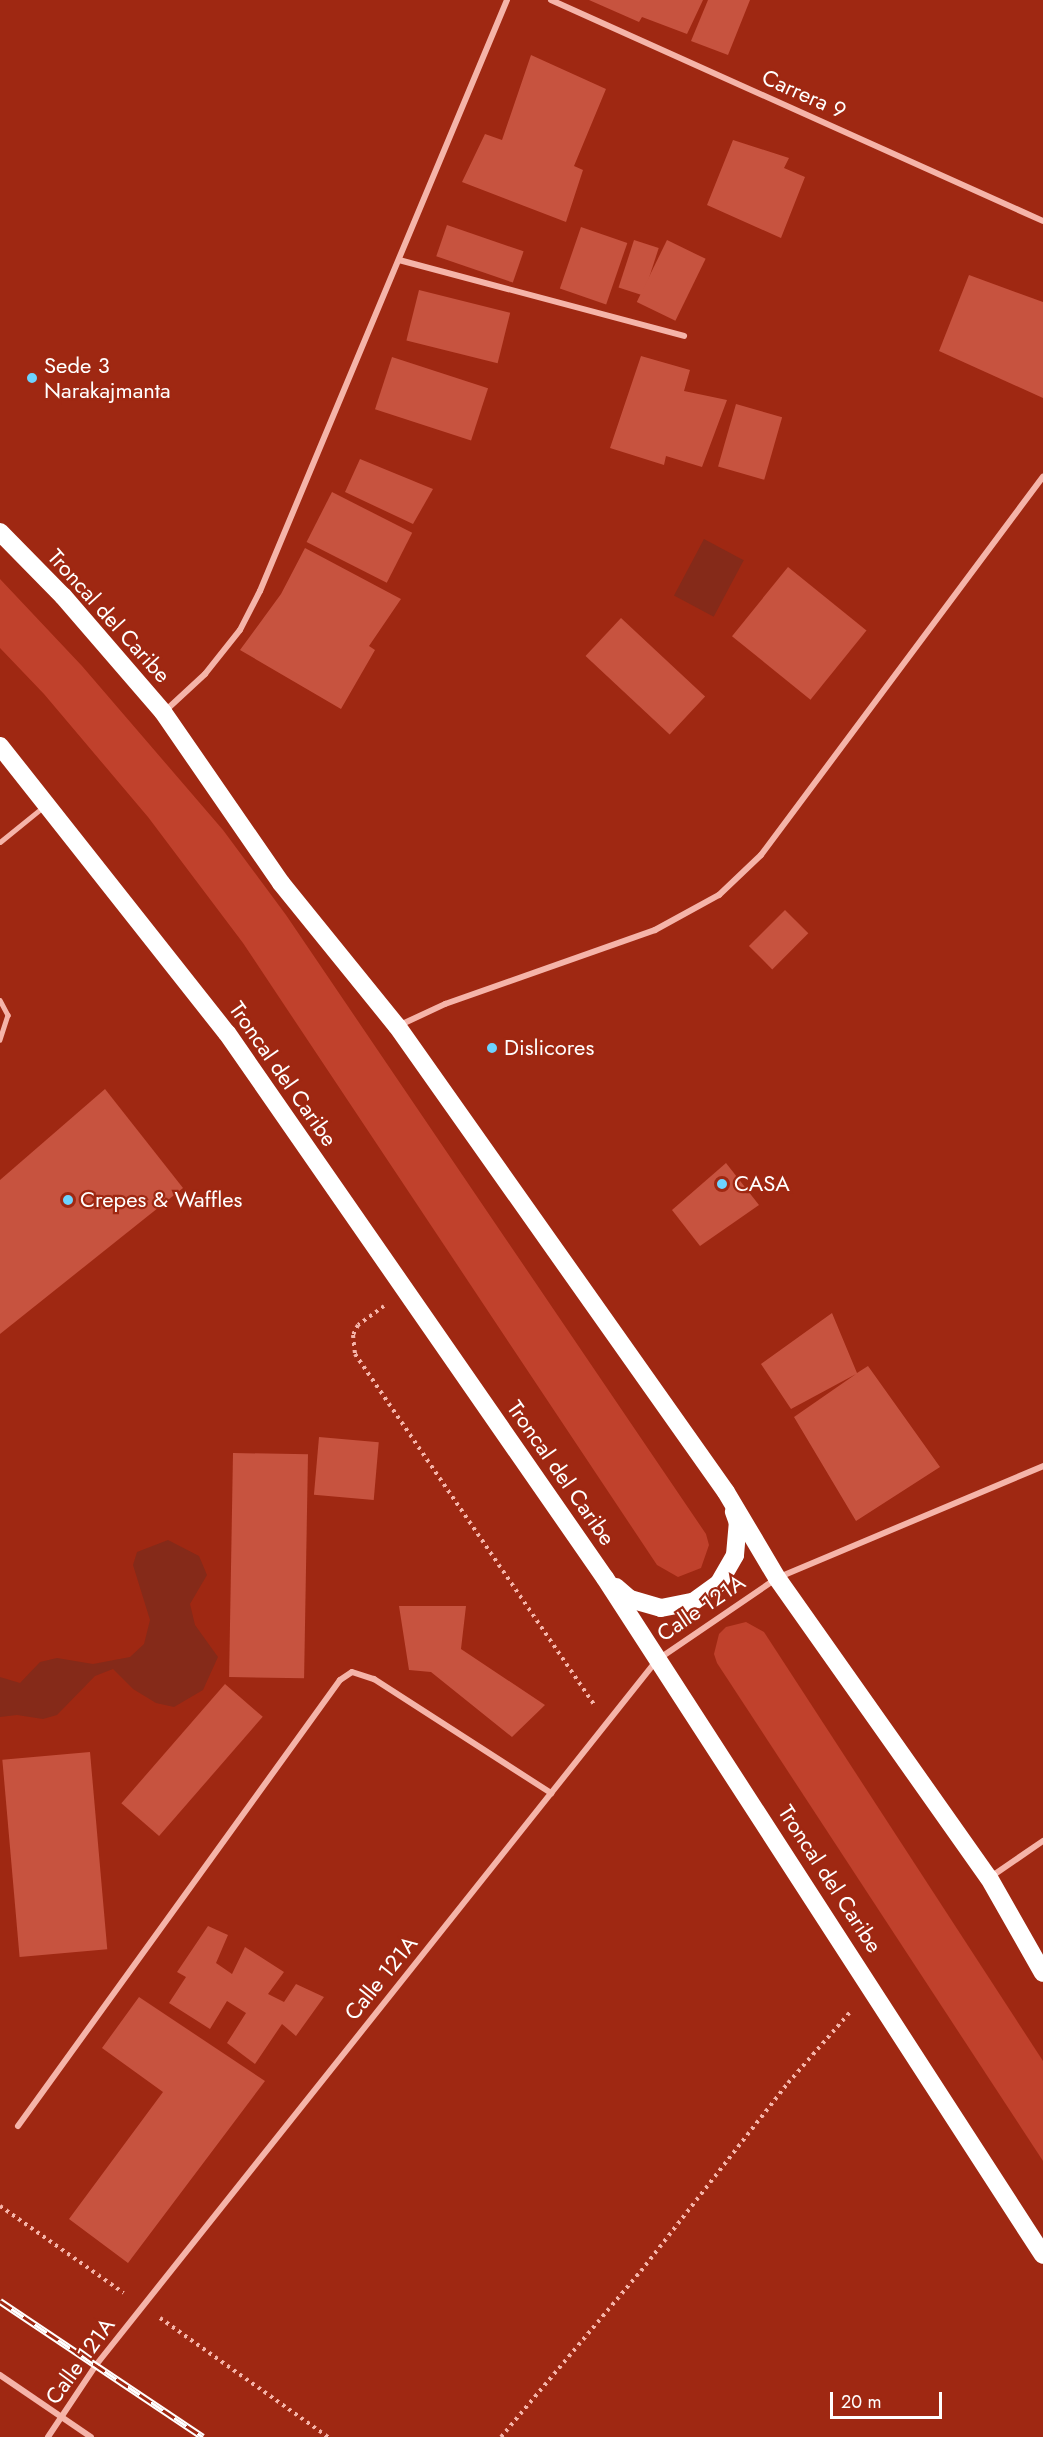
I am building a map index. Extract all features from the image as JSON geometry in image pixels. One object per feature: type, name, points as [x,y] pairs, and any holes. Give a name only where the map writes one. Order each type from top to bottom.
[{"type":"highway","name":"Troncal del Caribe","points":[[0,532],[63,596],[163,712],[281,882],[397,1026],[726,1492],[777,1578],[989,1878],[1043,1973]]},
{"type":"highway","name":"Troncal del Caribe","points":[[0,746],[227,1033],[605,1578],[872,1986],[1043,2255]]},
{"type":"highway","points":[[605,1578],[630,1599],[661,1608],[693,1602],[719,1583],[735,1555],[738,1523],[726,1492]]},
{"type":"street","points":[[163,712],[205,674],[240,630],[399,260],[507,0]]},
{"type":"street","name":"Carrera 9","points":[[551,0],[1043,221]]},
{"type":"street","points":[[399,260],[684,336]]},
{"type":"street","points":[[397,1026],[445,1004],[656,930],[718,896],[761,855],[1043,477]]},
{"type":"street","name":"Calle 121A","points":[[48,2437],[142,2306],[657,1660],[777,1578],[1043,1466]]},
{"type":"street","points":[[18,2126],[340,1680],[352,1672],[375,1679],[551,1793]]},
{"type":"street","points":[[989,1878],[1043,1841]]},
{"type":"street","points":[[0,2375],[91,2437]]},
{"type":"lane","points":[[0,842],[47,805]]},
{"type":"lane","points":[[0,1000],[8,1015],[0,1040]]},
{"type":"path","points":[[404,1291],[358,1324],[353,1335],[355,1354],[606,1723]]},
{"type":"path","points":[[501,2437],[641,2271],[788,2083],[872,1986]]},
{"type":"path","points":[[0,2206],[328,2437]]},
{"type":"shaded area","points":[[704,539],[744,560],[714,617],[674,596]]},
{"type":"shaded area","points":[[0,579],[82,666],[223,830],[286,915],[706,1534],[709,1545],[701,1568],[678,1577],[657,1565],[243,943],[148,817],[44,694],[0,648]]},
{"type":"shaded area","points":[[168,1540],[199,1556],[207,1575],[190,1604],[195,1625],[218,1657],[203,1690],[174,1707],[156,1703],[133,1689],[113,1669],[95,1676],[57,1715],[43,1719],[17,1715],[0,1717],[0,1677],[20,1683],[40,1662],[57,1658],[93,1664],[130,1657],[144,1644],[150,1620],[133,1565],[137,1552]]},
{"type":"shaded area","points":[[746,1622],[764,1632],[1043,2061],[1043,2161],[717,1663],[714,1654],[719,1634],[726,1627]]},
{"type":"building","points":[[589,0],[703,0],[687,34],[642,17],[639,22]]},
{"type":"building","points":[[708,0],[750,0],[728,55],[691,41]]},
{"type":"building","points":[[531,55],[606,89],[574,166],[583,170],[566,222],[462,182],[485,134],[502,140]]},
{"type":"building","points":[[733,140],[789,158],[784,168],[805,177],[781,238],[707,205]]},
{"type":"building","points":[[447,225],[524,251],[513,283],[436,256]]},
{"type":"building","points":[[581,227],[627,243],[606,304],[560,288]]},
{"type":"building","points":[[634,240],[659,248],[643,296],[619,288]]},
{"type":"building","points":[[667,240],[706,259],[675,321],[637,302]]},
{"type":"building","points":[[969,275],[1043,302],[1043,398],[939,351]]},
{"type":"building","points":[[419,290],[510,313],[498,363],[406,340]]},
{"type":"building","points":[[641,356],[690,370],[684,391],[727,400],[702,467],[666,456],[664,465],[610,448]]},
{"type":"building","points":[[392,357],[488,388],[471,441],[375,409]]},
{"type":"building","points":[[736,404],[782,417],[764,480],[718,466]]},
{"type":"building","points":[[360,459],[433,489],[413,524],[345,492]]},
{"type":"building","points":[[332,492],[412,533],[387,583],[307,542]]},
{"type":"building","points":[[305,548],[401,599],[369,646],[375,650],[341,709],[240,650],[281,594]]},
{"type":"building","points":[[788,567],[866,631],[810,700],[732,636]]},
{"type":"building","points":[[621,618],[705,696],[670,734],[586,656]]},
{"type":"building","points":[[785,910],[808,933],[772,969],[749,946]]},
{"type":"building","points":[[105,1089],[183,1188],[0,1334],[0,1180]]},
{"type":"building","name":"CASA","points":[[726,1163],[759,1205],[700,1246],[672,1210]]},
{"type":"building","points":[[832,1313],[857,1373],[868,1366],[940,1467],[856,1521],[794,1417],[856,1374],[791,1409],[761,1364]]},
{"type":"building","points":[[319,1437],[379,1442],[374,1500],[314,1495]]},
{"type":"building","points":[[233,1453],[308,1454],[304,1678],[229,1677]]},
{"type":"building","points":[[399,1606],[466,1606],[461,1649],[545,1705],[512,1737],[431,1672],[409,1670]]},
{"type":"building","points":[[225,1684],[263,1717],[159,1836],[121,1803]]},
{"type":"building","points":[[90,1752],[107,1949],[20,1957],[2,1760]]},
{"type":"building","points":[[208,1926],[228,1935],[216,1963],[232,1974],[245,1947],[284,1972],[268,1994],[284,2002],[296,1984],[324,1997],[296,2036],[282,2024],[255,2064],[227,2043],[246,2013],[227,2001],[210,2029],[169,2003],[186,1977],[177,1972]]},
{"type":"building","points":[[139,1997],[265,2081],[128,2263],[69,2219],[163,2092],[102,2048]]},
{"type":"railway","points":[[0,2301],[203,2437]]},
{"type":"place","name":"Sede 3 Narakajmanta","points":[[32,378]]},
{"type":"place","name":"Dislicores","points":[[492,1048]]},
{"type":"place","name":"CASA","points":[[722,1184]]},
{"type":"place","name":"Crepes & Waffles","points":[[68,1200]]}]
